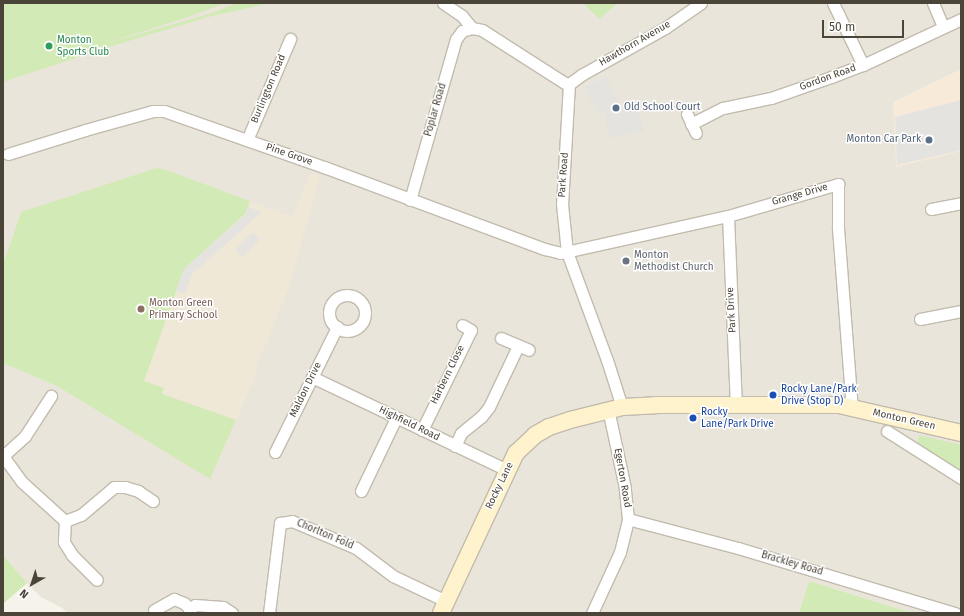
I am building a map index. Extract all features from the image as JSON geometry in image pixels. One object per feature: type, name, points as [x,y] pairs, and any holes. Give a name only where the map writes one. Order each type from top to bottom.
[{"type":"main road","name":"Monton Green","points":[[615,408],[683,404],[839,405],[961,433]]},
{"type":"main road","name":"Rocky Lane","points":[[444,607],[507,470],[520,449],[541,432],[570,420],[615,408]]},
{"type":"street","points":[[443,3],[462,16],[472,28],[482,30],[565,83],[569,84]]},
{"type":"street","name":"Hawthorn Avenue","points":[[569,84],[583,74],[665,28],[701,3]]},
{"type":"street","points":[[833,3],[862,65]]},
{"type":"street","points":[[932,3],[943,27]]},
{"type":"street","name":"Gordon Road","points":[[691,124],[723,108],[770,98],[862,65],[961,19]]},
{"type":"street","name":"Poplar Road","points":[[410,200],[456,39],[462,31],[472,28]]},
{"type":"street","name":"Burlington Road","points":[[247,140],[290,39]]},
{"type":"street","name":"Park Road","points":[[569,84],[562,204],[567,252],[607,360],[615,408]]},
{"type":"street","name":"Pine Grove","points":[[8,154],[85,130],[158,110],[171,112],[545,249],[561,253],[567,252]]},
{"type":"street","name":"Grange Drive","points":[[567,252],[728,216],[838,184],[838,228],[852,408]]},
{"type":"street","points":[[930,209],[961,203]]},
{"type":"street","name":"Park Drive","points":[[728,216],[736,405]]},
{"type":"street","points":[[920,319],[961,311]]},
{"type":"street","name":"Harbern Close","points":[[422,430],[470,330],[462,325]]},
{"type":"street","name":"Maldon Drive","points":[[275,452],[337,327]]},
{"type":"street","points":[[454,446],[461,433],[481,417],[489,407],[524,348],[501,338]]},
{"type":"street","name":"Highfield Road","points":[[312,377],[507,470]]},
{"type":"street","points":[[51,396],[30,430],[20,442],[3,456],[26,486],[65,521]]},
{"type":"street","name":"Egerton Road","points":[[592,613],[620,552],[628,519],[615,408]]},
{"type":"street","points":[[361,491],[396,418]]},
{"type":"street","name":"Monton Green","points":[[887,431],[961,478]]},
{"type":"street","points":[[65,521],[81,515],[114,487],[126,487],[138,491],[153,501]]},
{"type":"street","name":"Brackley Road","points":[[628,519],[738,548],[956,613]]},
{"type":"street","points":[[65,521],[64,542],[72,555],[96,580]]},
{"type":"street","name":"Chorlton Fold","points":[[269,613],[280,523],[292,521],[356,548],[394,576],[444,607]]},
{"type":"street","points":[[154,610],[174,599],[184,603],[190,611],[195,605],[223,607],[232,613]]},
{"type":"shaded area","points":[[3,3],[961,3],[961,613],[912,613],[809,581],[799,613],[68,613],[62,608],[41,597],[3,555]]},
{"type":"shaded area","name":"Monton Car Park","points":[[961,69],[961,151],[896,167],[893,102]]},
{"type":"shaded area","name":"Old School Court","points":[[606,76],[620,106],[638,103],[644,131],[609,138],[604,109],[597,113],[584,87]]},
{"type":"shaded area","name":"Monton Car Park","points":[[961,100],[961,150],[897,165],[895,117]]},
{"type":"shaded area","name":"Monton Green Primary School","points":[[157,168],[293,217],[310,173],[320,176],[290,284],[257,365],[256,375],[210,479],[57,386],[3,363],[3,265],[21,212]]},
{"type":"shaded area","points":[[248,207],[262,212],[192,274],[185,294],[176,291],[184,269],[246,214]]},
{"type":"shaded area","points":[[253,232],[260,239],[242,257],[235,250]]},
{"type":"green space","name":"Monton Sports Club","points":[[3,3],[226,3],[185,18],[100,45],[209,14],[237,3],[270,3],[208,17],[109,47],[3,82]]},
{"type":"green space","points":[[583,3],[618,3],[599,19]]},
{"type":"green space","name":"Monton Green Primary School","points":[[157,168],[250,201],[246,213],[184,269],[144,381],[164,388],[162,394],[236,420],[210,479],[57,386],[3,363],[3,265],[21,212]]},
{"type":"green space","points":[[919,435],[961,445],[961,475],[916,447]]},
{"type":"green space","points":[[3,555],[27,583],[3,604]]},
{"type":"green space","points":[[809,581],[912,613],[799,613]]},
{"type":"place","name":"Monton Sports Club","points":[[49,46]]},
{"type":"place","name":"Old School Court","points":[[616,108]]},
{"type":"place","name":"Monton Car Park","points":[[929,140]]},
{"type":"place","name":"Monton Methodist Church","points":[[626,261]]},
{"type":"place","name":"Monton Green Primary School","points":[[141,309]]},
{"type":"place","name":"Rocky Lane/Park Drive (Stop D)","points":[[773,395]]},
{"type":"place","name":"Rocky Lane/Park Drive","points":[[693,418]]}]
